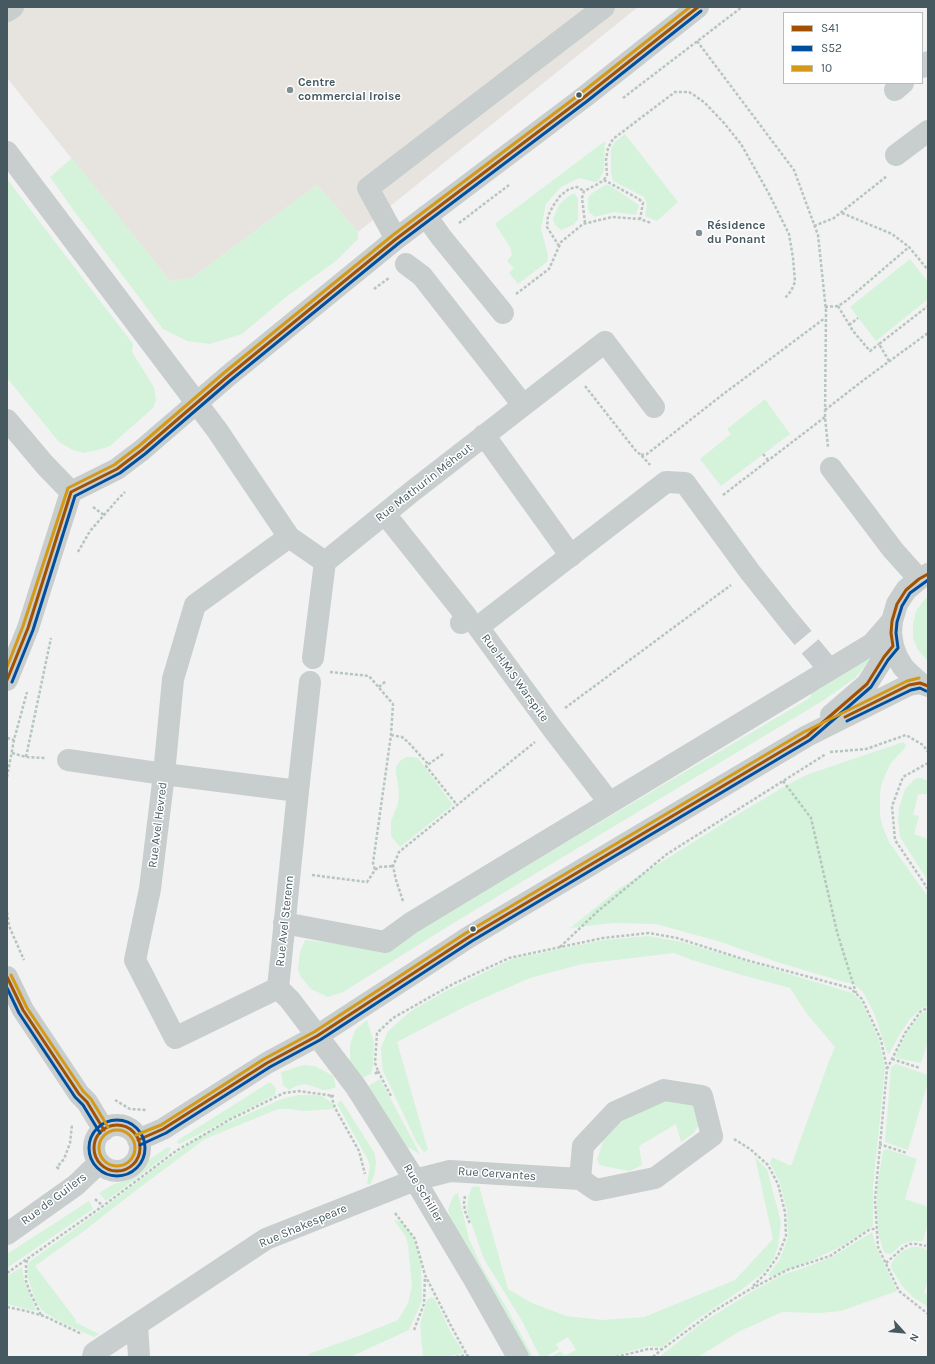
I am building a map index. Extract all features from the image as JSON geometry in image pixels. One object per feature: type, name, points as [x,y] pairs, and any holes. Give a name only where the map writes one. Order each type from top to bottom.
[{"type":"street","points":[[7,11],[13,7]]},
{"type":"street","points":[[396,239],[368,188],[604,7]]},
{"type":"street","points":[[7,680],[28,628],[71,492],[117,469],[396,239],[582,98],[698,7]]},
{"type":"street","points":[[896,155],[928,131]]},
{"type":"street","points":[[7,152],[197,402],[289,537],[326,562],[313,658]]},
{"type":"street","points":[[426,216],[441,237],[500,310]]},
{"type":"street","points":[[406,264],[422,276],[523,405]]},
{"type":"street","name":"Rue Mathurin Méheut","points":[[326,562],[523,405],[605,342],[654,407]]},
{"type":"street","points":[[7,420],[45,466],[71,492]]},
{"type":"street","points":[[484,436],[571,556]]},
{"type":"street","points":[[831,468],[893,550],[923,576],[906,590],[897,604],[892,621],[891,634],[893,646],[903,667],[924,684]]},
{"type":"street","name":"Rue H.M.S Warspite","points":[[609,802],[534,711],[478,627],[666,482],[685,483],[750,572],[789,621]]},
{"type":"street","points":[[385,514],[467,618],[461,623]]},
{"type":"street","name":"Rue Avel Hevred","points":[[278,988],[175,1038],[135,960],[150,889],[164,774],[172,679],[195,605],[289,537]]},
{"type":"street","points":[[284,923],[385,942],[411,923],[872,644],[892,621]]},
{"type":"street","points":[[808,736],[867,684],[884,657],[893,646]]},
{"type":"street","name":"Rue Avel Sterenn","points":[[278,988],[310,682]]},
{"type":"street","points":[[138,1140],[163,1129],[267,1063],[318,1036],[469,937],[808,736],[909,685],[924,684]]},
{"type":"street","points":[[68,760],[298,791]]},
{"type":"street","points":[[7,977],[23,1010],[79,1094],[87,1102],[104,1130]]},
{"type":"street","points":[[278,988],[290,1000],[318,1036]]},
{"type":"street","name":"Rue Schiller","points":[[318,1036],[356,1087],[415,1180],[474,1279],[518,1357]]},
{"type":"street","points":[[580,1179],[583,1146],[615,1112],[664,1090],[702,1096],[712,1136]]},
{"type":"street","points":[[111,1126],[127,1128],[134,1133],[138,1140],[140,1148],[139,1156],[135,1163],[129,1168],[121,1171],[113,1171],[99,1163],[96,1157],[94,1149],[95,1142],[104,1130],[111,1126]]},
{"type":"street","name":"Rue Cervantes","points":[[415,1180],[450,1170],[580,1179],[596,1190],[655,1178],[712,1136]]},
{"type":"street","name":"Rue de Guilers","points":[[7,1234],[76,1185],[99,1163]]},
{"type":"street","name":"Rue Shakespeare","points":[[100,1351],[266,1239],[415,1180]]},
{"type":"street","points":[[137,1325],[139,1357]]},
{"type":"path","points":[[622,99],[742,7]]},
{"type":"path","points":[[680,20],[794,170],[818,235],[826,318],[824,417],[831,468]]},
{"type":"path","points":[[585,223],[582,198],[584,191],[604,180],[607,175],[606,160],[608,148],[613,139],[675,92],[689,92],[704,103],[724,123],[741,144],[768,192],[789,234],[795,282],[791,291],[784,298]]},
{"type":"path","points":[[814,226],[842,213],[889,175]]},
{"type":"path","points":[[604,180],[639,199],[644,204],[640,219]]},
{"type":"path","points":[[441,237],[510,185]]},
{"type":"path","points":[[559,246],[547,227],[548,216],[560,196],[569,188],[577,187],[584,191]]},
{"type":"path","points":[[842,213],[892,234],[910,247],[928,270]]},
{"type":"path","points":[[500,310],[549,269],[561,242],[585,223],[612,217],[640,219],[651,223]]},
{"type":"path","points":[[825,307],[838,306],[851,297],[910,247]]},
{"type":"path","points":[[369,293],[406,264]]},
{"type":"path","points":[[838,306],[849,325],[870,351],[928,306]]},
{"type":"path","points":[[641,455],[647,454],[722,395],[826,318]]},
{"type":"path","points":[[849,325],[858,318]]},
{"type":"path","points":[[825,411],[889,361],[928,333]]},
{"type":"path","points":[[879,344],[889,361]]},
{"type":"path","points":[[571,368],[636,451],[651,467]]},
{"type":"path","points":[[705,509],[824,417]]},
{"type":"path","points":[[763,454],[768,460]]},
{"type":"path","points":[[75,557],[90,532],[104,515]]},
{"type":"path","points":[[12,753],[26,757],[51,633],[47,640]]},
{"type":"path","points":[[313,658],[316,658],[314,670],[369,676],[393,704],[391,735],[373,863],[375,870]]},
{"type":"path","points":[[379,687],[386,681]]},
{"type":"path","points":[[7,777],[14,740],[28,691]]},
{"type":"path","points":[[391,735],[402,737],[408,742],[428,764],[426,766],[457,805]]},
{"type":"path","points":[[830,752],[866,749],[906,735],[923,745],[928,752]]},
{"type":"path","points":[[7,738],[14,740]]},
{"type":"path","points":[[560,947],[598,911],[666,854],[837,748]]},
{"type":"path","points":[[428,764],[443,754]]},
{"type":"path","points":[[928,763],[903,777],[892,806],[895,840],[928,889]]},
{"type":"path","points":[[783,781],[811,818],[837,932],[856,994]]},
{"type":"path","points":[[290,870],[317,877],[367,882],[375,870],[380,867],[393,866]]},
{"type":"path","points":[[7,1273],[103,1206],[176,1150],[229,1120],[284,1093],[299,1091],[334,1096],[356,1087],[378,1071],[375,1063],[377,1033],[393,1018],[453,984],[509,958],[603,938],[649,933],[677,938],[746,960],[850,988],[862,999],[881,1040],[887,1069],[874,1200],[878,1247],[899,1291],[928,1314]]},
{"type":"path","points":[[887,1069],[905,1033],[921,1011],[928,1008]]},
{"type":"path","points":[[892,1060],[920,1068]]},
{"type":"path","points":[[330,1095],[335,1108],[359,1151],[365,1171],[366,1184],[401,1220],[415,1239],[425,1275],[468,1356],[456,1357]]},
{"type":"path","points":[[712,1136],[732,1138],[750,1149],[768,1165],[778,1184],[785,1212],[786,1236],[778,1256],[765,1274],[750,1289]]},
{"type":"path","points":[[879,1144],[907,1153]]},
{"type":"path","points":[[653,1357],[714,1311],[750,1289],[787,1270],[830,1256],[869,1230],[877,1228]]},
{"type":"path","points":[[886,1263],[904,1247],[910,1244],[926,1246]]},
{"type":"path","points":[[29,1257],[26,1264],[26,1280],[41,1315]]},
{"type":"path","points":[[414,1330],[424,1304],[425,1275]]},
{"type":"path","points":[[7,1307],[41,1315],[100,1351]]},
{"type":"path","points":[[616,1357],[648,1349],[663,1349]]},
{"type":"shaded area","points":[[7,7],[638,7],[358,232],[317,185],[192,278],[170,281],[7,78]]},
{"type":"green space","points":[[625,134],[678,202],[657,221],[645,216],[647,204],[644,197],[613,181],[611,172],[611,148],[615,142]]},
{"type":"green space","points":[[605,141],[604,170],[599,180],[595,182],[579,178],[561,187],[546,204],[541,229],[548,255],[547,262],[518,284],[509,273],[514,268],[507,261],[512,255],[510,247],[495,224]]},
{"type":"green space","points":[[72,158],[170,281],[192,278],[317,185],[358,232],[358,239],[337,260],[286,297],[242,334],[210,344],[187,341],[163,329],[50,177]]},
{"type":"green space","points":[[7,179],[133,344],[132,352],[154,387],[156,400],[153,408],[110,446],[84,453],[73,450],[59,442],[7,378]]},
{"type":"green space","points":[[605,185],[609,185],[639,205],[636,215],[614,212],[595,217],[590,213],[588,209],[588,198],[591,194]]},
{"type":"green space","points":[[572,194],[575,194],[578,199],[578,220],[573,225],[561,230],[555,225],[553,219],[559,205]]},
{"type":"green space","points":[[910,259],[928,282],[928,299],[876,341],[850,307]]},
{"type":"green space","points":[[765,399],[790,434],[721,486],[700,459],[731,434],[727,429]]},
{"type":"green space","points":[[928,597],[928,661],[918,650],[913,638],[913,624],[916,611]]},
{"type":"green space","points":[[869,658],[869,661],[855,678],[824,700],[460,919],[343,992],[328,997],[311,989],[301,977],[298,970],[300,952],[305,940],[349,945],[501,881],[808,699],[811,696],[813,689],[818,690]]},
{"type":"green space","points":[[903,742],[906,745],[905,748],[890,764],[881,785],[880,816],[889,842],[928,897],[928,1006],[921,1009],[910,1019],[889,1054],[886,1050],[875,1015],[863,992],[854,984],[777,962],[721,942],[656,924],[613,923],[570,928],[620,888],[780,789],[806,775]]},
{"type":"green space","points":[[406,757],[418,758],[453,805],[400,847],[391,836],[391,821],[398,804],[399,792],[396,767],[400,761]]},
{"type":"green space","points":[[918,778],[928,781],[928,794],[918,794],[913,815],[919,816],[914,834],[928,839],[928,881],[900,837],[898,820],[899,808],[905,789]]},
{"type":"green space","points":[[648,936],[682,942],[852,993],[861,1001],[879,1040],[885,1068],[873,1188],[873,1226],[840,1247],[770,1277],[768,1275],[780,1259],[788,1237],[787,1211],[780,1183],[770,1163],[772,1157],[791,1166],[835,1047],[807,1014],[790,988],[692,960],[674,953],[582,964],[530,978],[466,1006],[397,1042],[428,1150],[424,1152],[416,1141],[383,1071],[381,1048],[388,1031],[411,1011],[446,991],[512,959],[604,940]]},
{"type":"green space","points":[[928,1011],[928,1041],[921,1063],[896,1058],[895,1057],[907,1032],[922,1013]]},
{"type":"green space","points":[[367,1020],[374,1042],[373,1068],[371,1074],[360,1079],[350,1062],[350,1045],[355,1030]]},
{"type":"green space","points":[[896,1064],[928,1075],[928,1082],[908,1150],[885,1142],[891,1067]]},
{"type":"green space","points":[[304,1065],[315,1066],[333,1076],[336,1087],[329,1090],[323,1090],[306,1084],[296,1086],[289,1090],[283,1085],[281,1072]]},
{"type":"green space","points":[[380,1079],[420,1154],[393,1139],[366,1087]]},
{"type":"green space","points":[[270,1082],[276,1088],[275,1095],[180,1144],[177,1143],[178,1140]]},
{"type":"green space","points":[[298,1095],[322,1096],[333,1104],[334,1109],[304,1111],[278,1109],[205,1139],[84,1231],[35,1266],[76,1320],[75,1322],[99,1334],[94,1337],[63,1323],[45,1313],[41,1309],[36,1301],[28,1279],[27,1269],[29,1262],[197,1139],[218,1127],[259,1109],[282,1099]]},
{"type":"green space","points":[[656,1099],[694,1105],[699,1124],[694,1133],[681,1142],[676,1124],[639,1146],[642,1165],[630,1171],[599,1164],[597,1159],[604,1138],[610,1129]]},
{"type":"green space","points":[[341,1100],[374,1152],[376,1161],[375,1173],[370,1185],[367,1183],[370,1166],[337,1104]]},
{"type":"green space","points":[[168,1147],[171,1148],[168,1154],[106,1201],[99,1193],[114,1184],[126,1181],[136,1174],[150,1159]]},
{"type":"green space","points":[[886,1149],[917,1159],[905,1199],[928,1207],[928,1223],[923,1241],[913,1241],[902,1244],[891,1254],[885,1253],[883,1250],[879,1236],[877,1213],[877,1188],[883,1151]]},
{"type":"green space","points":[[755,1157],[767,1169],[781,1222],[778,1247],[774,1258],[764,1272],[741,1290],[693,1322],[662,1347],[648,1346],[611,1357],[551,1357],[561,1351],[564,1356],[576,1350],[568,1337],[556,1344],[559,1349],[545,1357],[540,1357],[522,1321],[484,1259],[467,1211],[468,1198],[472,1187],[479,1186],[508,1289],[532,1303],[566,1316],[603,1320],[644,1317],[735,1280],[773,1239]]},
{"type":"green space","points":[[458,1193],[469,1239],[482,1267],[505,1305],[533,1357],[527,1357],[452,1227],[448,1209],[454,1195]]},
{"type":"green space","points":[[89,1201],[93,1209],[7,1268],[7,1254]]},
{"type":"green space","points":[[394,1220],[401,1221],[414,1239],[421,1264],[422,1301],[409,1330],[350,1357],[307,1357],[309,1354],[398,1320],[408,1303],[412,1286],[406,1237]]},
{"type":"green space","points":[[872,1232],[876,1247],[897,1291],[841,1311],[819,1313],[782,1312],[740,1331],[698,1357],[659,1357],[702,1323],[751,1292],[782,1275],[832,1257]]},
{"type":"green space","points":[[912,1247],[921,1247],[928,1251],[928,1280],[924,1293],[928,1294],[928,1307],[913,1297],[903,1287],[891,1268],[894,1259],[903,1251]]},
{"type":"green space","points":[[22,1267],[24,1280],[36,1309],[35,1311],[7,1304],[7,1276]]},
{"type":"green space","points":[[431,1297],[435,1299],[451,1333],[464,1353],[445,1357],[423,1357],[420,1324],[427,1300]]},
{"type":"tunnel","points":[[789,621],[829,669]]},
{"type":"transit line","name":"10","points":[[7,667],[23,626],[68,488],[114,465],[139,446],[225,372],[393,235],[580,94],[690,7]]},
{"type":"transit line","name":"S41","points":[[7,680],[28,628],[71,492],[117,469],[142,450],[228,376],[396,239],[583,98],[698,7]]},
{"type":"transit line","name":"S52","points":[[12,682],[33,630],[75,496],[120,473],[145,454],[231,380],[399,243],[586,102],[701,11]]},
{"type":"transit line","name":"S41","points":[[138,1140],[163,1129],[267,1063],[317,1036],[469,937],[807,736],[867,684],[884,657],[893,646],[891,633],[892,621],[897,604],[906,590],[919,579],[928,574]]},
{"type":"transit line","name":"S52","points":[[140,1145],[166,1133],[270,1067],[320,1040],[472,941],[810,740],[871,687],[888,660],[898,648],[896,633],[897,622],[902,606],[910,593],[928,580]]},
{"type":"transit line","name":"10","points":[[136,1135],[161,1125],[264,1059],[314,1032],[466,933],[804,732],[907,681],[919,678]]},
{"type":"transit line","name":"S41","points":[[845,717],[909,685],[920,683],[928,686]]},
{"type":"transit line","name":"S52","points":[[847,721],[911,690],[920,688],[926,691]]},
{"type":"transit line","name":"10","points":[[11,975],[27,1008],[83,1091],[91,1099],[108,1127]]},
{"type":"transit line","name":"S41","points":[[7,977],[23,1010],[79,1094],[87,1102],[104,1130]]},
{"type":"transit line","name":"S52","points":[[7,988],[19,1013],[75,1097],[83,1105],[100,1133]]},
{"type":"transit line","name":"S52","points":[[117,1120],[128,1122],[137,1128],[143,1137],[145,1148],[143,1159],[137,1168],[128,1174],[117,1176],[106,1174],[97,1168],[91,1159],[89,1148],[91,1137],[97,1128],[106,1122],[117,1120]]},
{"type":"transit line","name":"S41","points":[[117,1125],[130,1129],[136,1135],[140,1148],[136,1161],[130,1167],[117,1171],[104,1167],[98,1161],[94,1148],[98,1135],[104,1129],[117,1125]]},
{"type":"transit line","name":"10","points":[[117,1130],[127,1133],[132,1138],[135,1148],[132,1158],[127,1163],[117,1166],[107,1163],[102,1158],[99,1148],[102,1138],[107,1133],[117,1130]]},
{"type":"place","name":"Centre commercial Iroise","points":[[290,90]]},
{"type":"place","name":"Résidence du Ponant","points":[[699,233]]}]
